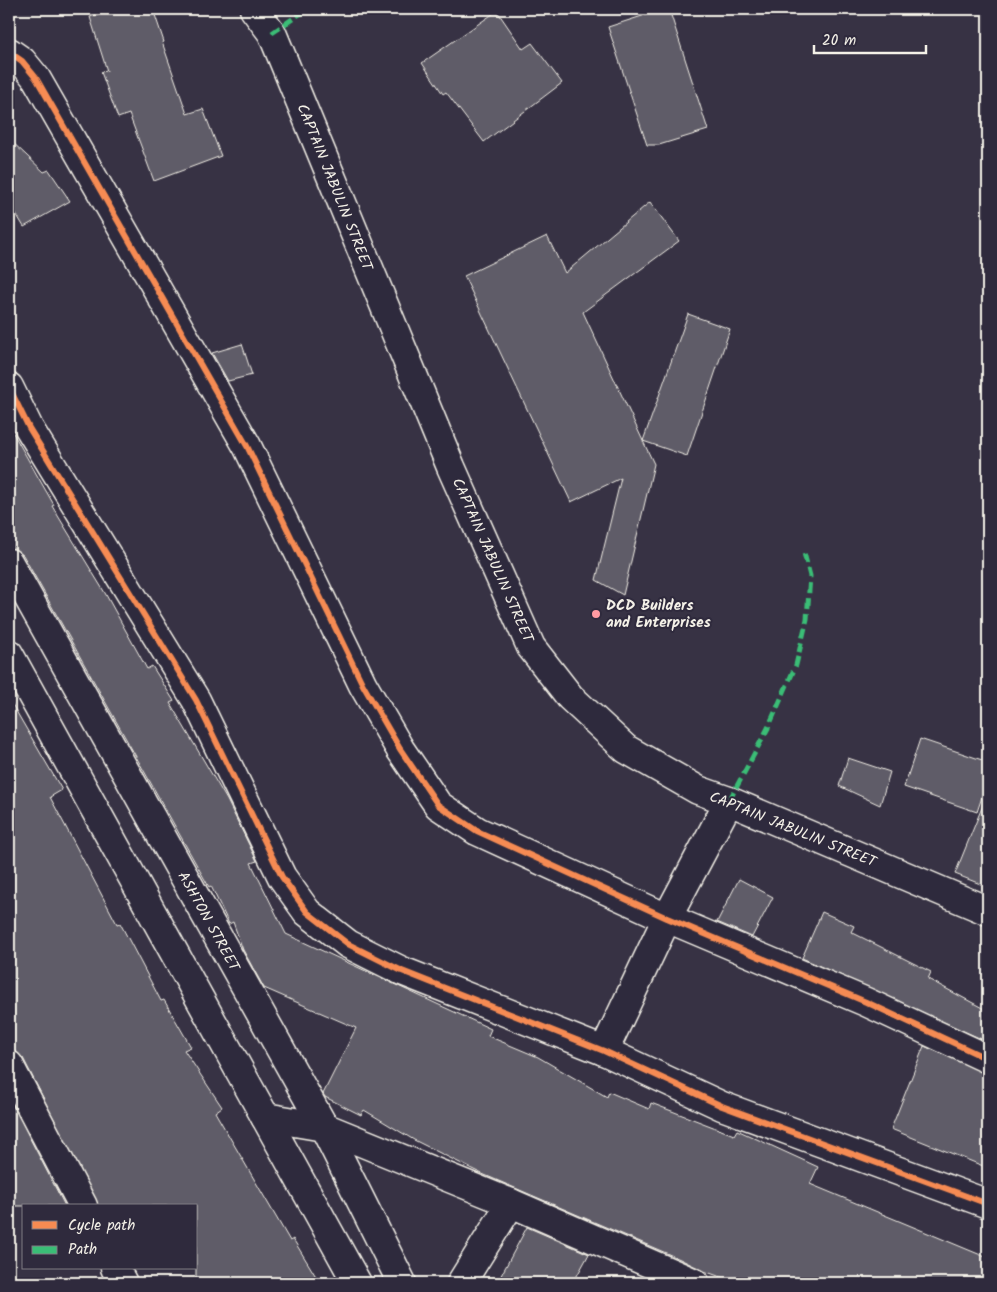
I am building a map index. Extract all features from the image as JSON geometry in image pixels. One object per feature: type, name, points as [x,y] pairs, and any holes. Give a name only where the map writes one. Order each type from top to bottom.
[{"type":"street","name":"CAPTAIN JABULIN STREET","points":[[254,9],[272,33],[451,467],[531,647],[570,697],[626,749],[698,790],[729,801],[988,911]]},
{"type":"street","points":[[9,52],[22,61],[36,78],[237,429],[362,685],[400,749],[438,805],[477,832],[667,918],[866,1002],[988,1059]]},
{"type":"street","points":[[9,387],[29,428],[196,700],[282,877],[307,912],[348,944],[402,971],[604,1052],[722,1106],[988,1204]]},
{"type":"street","name":"ASHTON STREET","points":[[9,563],[324,1127],[402,1283]]},
{"type":"street","points":[[9,654],[357,1283]]},
{"type":"street","points":[[604,1052],[667,918],[729,801]]},
{"type":"street","points":[[9,1065],[82,1204]]},
{"type":"street","points":[[265,1117],[324,1127],[511,1203],[692,1283]]},
{"type":"street","points":[[461,1283],[511,1203]]},
{"type":"street","points":[[116,1270],[123,1283]]},
{"type":"building","points":[[114,9],[153,9],[164,42],[162,42],[187,114],[203,109],[221,156],[154,181],[129,114],[118,118],[101,72],[107,71],[90,17]]},
{"type":"building","points":[[669,9],[708,130],[659,145],[647,145],[608,27]]},
{"type":"building","points":[[497,11],[523,49],[532,43],[562,83],[484,142],[446,92],[443,94],[422,63]]},
{"type":"building","points":[[9,139],[44,172],[49,170],[70,201],[24,227],[9,202]]},
{"type":"building","points":[[650,202],[679,241],[583,312],[654,464],[623,595],[596,580],[621,478],[571,502],[464,276],[547,236],[565,273]]},
{"type":"building","points":[[688,314],[730,329],[687,456],[643,441]]},
{"type":"building","points":[[242,344],[252,375],[228,381],[212,353]]},
{"type":"building","points":[[9,426],[54,505],[52,506],[105,593],[147,669],[152,666],[174,701],[170,703],[227,800],[257,861],[251,863],[286,934],[491,1029],[488,1036],[538,1057],[607,1097],[609,1092],[649,1109],[651,1103],[734,1135],[737,1130],[818,1167],[810,1184],[988,1258],[988,1283],[738,1283],[704,1271],[480,1173],[414,1140],[364,1110],[361,1115],[325,1097],[323,1094],[356,1028],[264,988],[243,950],[233,922],[229,924],[211,886],[209,887],[23,555],[14,549],[9,540]]},
{"type":"building","points":[[9,699],[62,790],[50,797],[117,924],[120,923],[161,1001],[164,1000],[191,1047],[184,1050],[222,1107],[215,1112],[290,1241],[293,1239],[320,1283],[196,1283],[196,1270],[198,1270],[198,1204],[97,1204],[23,1058],[17,1052],[9,1050]]},
{"type":"building","points":[[920,739],[988,762],[988,779],[977,812],[904,787]]},
{"type":"building","points":[[848,758],[890,772],[880,805],[839,786]]},
{"type":"building","points":[[988,795],[988,887],[955,874]]},
{"type":"building","points":[[739,879],[773,897],[752,937],[717,922]]},
{"type":"building","points":[[822,912],[854,926],[851,932],[931,972],[928,979],[988,1011],[988,1042],[802,958]]},
{"type":"building","points":[[924,1046],[988,1074],[988,1168],[891,1129]]},
{"type":"building","points":[[9,1098],[64,1204],[22,1204],[22,1206],[9,1206]]},
{"type":"building","points":[[527,1227],[589,1254],[573,1283],[497,1283]]},
{"type":"marked path","points":[[272,33],[307,9]]},
{"type":"marked path","points":[[729,801],[768,728],[796,665],[807,619],[810,576],[803,549]]},
{"type":"cycle path","points":[[9,52],[22,61],[36,78],[247,446],[363,685],[400,749],[438,805],[477,831],[667,918],[866,1002],[988,1059]]},
{"type":"cycle path","points":[[9,387],[29,428],[196,700],[282,877],[307,912],[348,944],[402,971],[604,1051],[722,1106],[988,1204]]},
{"type":"place","name":"DCD Builders and Enterprises","points":[[596,614]]}]
